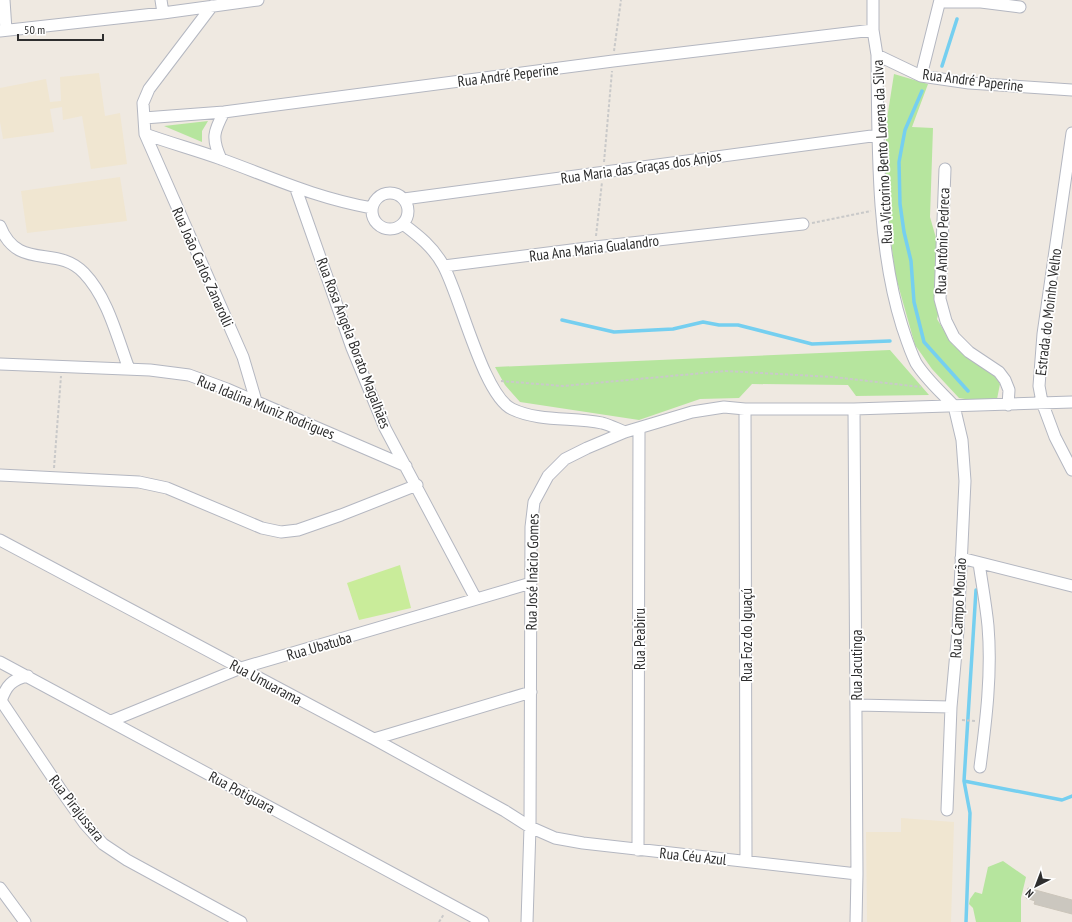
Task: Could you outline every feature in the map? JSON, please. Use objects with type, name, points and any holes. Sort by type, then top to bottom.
[{"type":"street","points":[[4,0],[3,30],[163,13],[258,0]]},
{"type":"street","points":[[161,0],[163,13]]},
{"type":"street","name":"Rua Victorino Bento Lorena da Silva","points":[[873,0],[873,30],[877,55],[882,209],[890,278],[896,307],[916,363],[954,406]]},
{"type":"street","points":[[921,76],[940,1],[981,1],[1020,7]]},
{"type":"street","points":[[212,6],[149,89],[143,104],[145,134],[220,159],[296,189],[343,203],[372,208]]},
{"type":"street","name":"Rua André Peperine","points":[[144,118],[224,112],[613,61],[873,30]]},
{"type":"street","name":"Rua André Paperine","points":[[877,55],[921,76],[969,83],[1072,90]]},
{"type":"street","points":[[220,159],[214,141],[215,130],[224,112]]},
{"type":"street","name":"Estrada do Moinho Velho","points":[[1072,133],[1071,149],[1043,334],[1039,386],[1042,402],[1055,437],[1072,470]]},
{"type":"street","name":"Rua João Carlos Zanarolli","points":[[145,134],[243,357],[256,401]]},
{"type":"street","name":"Rua Maria das Graças dos Anjos","points":[[404,199],[879,135]]},
{"type":"street","name":"Rua Antônio Pedreca","points":[[945,169],[940,299],[946,321],[954,337],[969,352],[999,372],[1005,380],[1009,390],[1008,405]]},
{"type":"street","name":"Rua Rosa Ângela Borato Magalhães","points":[[296,189],[352,348],[385,428],[417,485],[476,599]]},
{"type":"street","points":[[388,193],[394,193],[404,199],[408,209],[408,214],[403,224],[393,229],[382,227],[374,219],[372,208],[378,198],[388,193]]},
{"type":"street","points":[[403,224],[428,243],[444,266],[473,342],[499,397],[511,408],[537,415],[604,423],[625,432]]},
{"type":"street","name":"Rua Ana Maria Gualandro","points":[[444,266],[595,247],[803,224]]},
{"type":"street","points":[[0,226],[4,236],[12,247],[27,254],[64,260],[83,272],[98,293],[111,319],[129,369]]},
{"type":"street","name":"Rua Idalina Muniz Rodrigues","points":[[0,364],[150,370],[189,375],[256,401],[406,466]]},
{"type":"street","name":"Rua José Inácio Gomes","points":[[527,922],[530,827],[531,527],[534,502],[548,476],[566,459],[587,448],[625,432],[692,412],[724,407],[745,409],[854,409],[1072,402]]},
{"type":"street","name":"Rua Campo Mourão","points":[[947,810],[951,707],[958,630],[965,481],[962,440],[954,406]]},
{"type":"street","name":"Rua Foz do Iguaçú","points":[[745,409],[746,861]]},
{"type":"street","name":"Rua Jacutinga","points":[[854,409],[856,922]]},
{"type":"street","name":"Rua Peabiru","points":[[638,850],[639,429]]},
{"type":"street","points":[[0,475],[139,482],[167,488],[262,528],[281,532],[298,530],[417,485]]},
{"type":"street","name":"Rua Umuarama","points":[[0,540],[374,739],[530,827]]},
{"type":"street","points":[[961,558],[1072,586]]},
{"type":"street","points":[[978,562],[988,626],[989,647],[986,719],[980,768]]},
{"type":"street","name":"Rua Ubatuba","points":[[111,721],[241,668],[531,583]]},
{"type":"street","name":"Rua Potiguara","points":[[0,662],[483,922]]},
{"type":"street","name":"Rua Pirajussara","points":[[28,676],[13,680],[8,686],[1,700],[84,824],[103,844],[127,860],[241,922]]},
{"type":"street","points":[[374,739],[531,692]]},
{"type":"street","points":[[856,705],[951,707]]},
{"type":"street","name":"Rua Céu Azul","points":[[530,827],[555,838],[638,850],[857,874]]},
{"type":"street","points":[[0,888],[24,922]]},
{"type":"path","points":[[595,247],[613,61],[621,0]]},
{"type":"path","points":[[803,224],[882,209]]},
{"type":"path","points":[[54,478],[61,367]]},
{"type":"path","points":[[490,380],[563,386],[725,371],[833,377],[936,387]]},
{"type":"path","points":[[960,720],[974,721]]},
{"type":"shaded area","points":[[99,73],[105,116],[120,113],[127,164],[91,169],[82,116],[63,120],[62,107],[50,109],[54,132],[3,139],[0,122],[0,88],[46,79],[50,102],[61,101],[60,77]]},
{"type":"shaded area","points":[[120,177],[127,221],[27,233],[21,191]]},
{"type":"shaded area","points":[[901,818],[954,822],[951,922],[867,922],[866,832],[901,832]]},
{"type":"green space","points":[[894,74],[928,84],[912,127],[933,128],[930,217],[938,245],[939,311],[937,319],[953,345],[994,373],[1000,384],[997,399],[977,401],[959,398],[932,369],[915,345],[895,274],[886,199],[886,125]]},
{"type":"green space","points":[[208,121],[202,131],[202,142],[164,126]]},
{"type":"green space","points":[[890,350],[929,395],[856,396],[848,385],[752,384],[739,398],[700,399],[639,420],[520,402],[505,385],[495,367]]},
{"type":"green space","points":[[400,565],[411,608],[359,620],[347,583]]},
{"type":"green space","points":[[1003,861],[1026,877],[1021,898],[1021,922],[976,922],[973,908],[969,904],[970,899],[975,892],[982,894],[988,867]]},
{"type":"building","points":[[1028,888],[1072,900],[1072,914],[1034,904],[1035,901],[1026,898]]},
{"type":"waterway","points":[[942,66],[957,19]]},
{"type":"waterway","points":[[922,91],[905,130],[899,162],[900,204],[904,232],[911,261],[914,302],[924,342],[968,391]]},
{"type":"waterway","points":[[562,320],[614,332],[673,329],[703,322],[719,325],[738,325],[812,344],[890,341]]},
{"type":"waterway","points":[[966,922],[970,813],[964,781],[976,590]]},
{"type":"waterway","points":[[964,781],[1062,800],[1072,796]]}]
